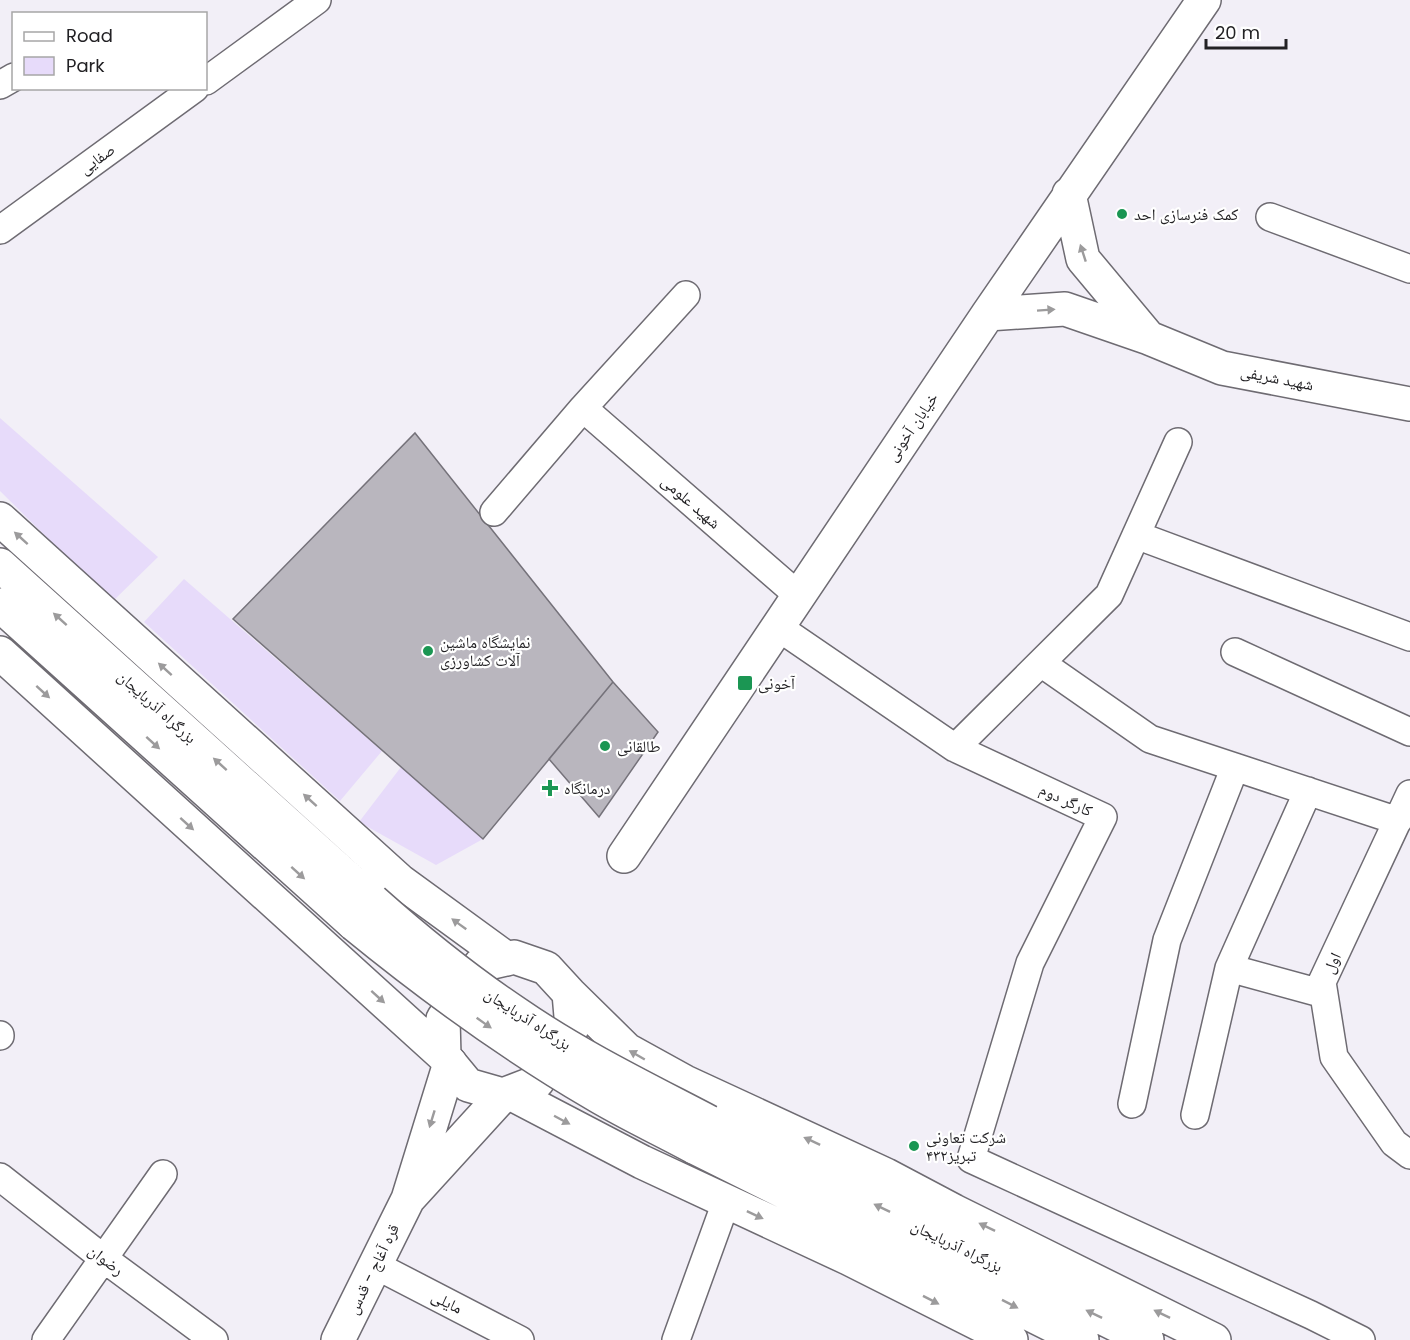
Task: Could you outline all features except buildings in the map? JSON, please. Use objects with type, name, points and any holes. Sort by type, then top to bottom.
[{"type":"main road","name":"خیابان آخونی","points":[[624,856],[987,314],[1204,0]]},
{"type":"main road","points":[[1070,194],[1083,259],[1149,338]]},
{"type":"main road","name":"شهید شریفی","points":[[987,314],[1065,309],[1149,338],[1222,368],[1410,404]]},
{"type":"main road","name":"بزرگراه آذربایجان","points":[[0,519],[400,881],[507,959]]},
{"type":"main road","name":"بزرگراه آذربایجان","points":[[0,565],[363,913]]},
{"type":"main road","name":"بزرگراه آذربایجان","points":[[0,606],[363,913],[433,954],[518,1015],[606,1069],[701,1135],[1082,1340]]},
{"type":"main road","points":[[0,653],[447,1059],[468,1085],[507,1094],[642,1162],[848,1258],[1011,1340]]},
{"type":"main road","points":[[333,957],[363,960],[391,942],[405,914],[400,881]]},
{"type":"main road","points":[[514,957],[546,968],[569,993],[572,1028],[537,1082],[507,1094],[408,1199],[447,1059],[443,1019],[480,965],[514,957]]},
{"type":"main road","name":"بزرگراه آذربایجان","points":[[569,993],[627,1050],[685,1082],[886,1175],[1214,1340]]},
{"type":"main road","points":[[642,1162],[627,1135],[633,1105],[655,1085],[685,1082]]},
{"type":"main road","name":"بزرگراه آذربایجان","points":[[701,1135],[1147,1340]]},
{"type":"main road","name":"قره آغاج - قدس","points":[[338,1340],[408,1199]]},
{"type":"street","points":[[207,80],[317,0]]},
{"type":"street","name":"صفایی","points":[[0,230],[192,90]]},
{"type":"street","points":[[1270,217],[1410,268]]},
{"type":"street","points":[[494,512],[583,408],[686,295]]},
{"type":"street","name":"شهید علومی","points":[[583,408],[799,596]]},
{"type":"street","points":[[955,747],[1109,595],[1178,442]]},
{"type":"street","points":[[1136,535],[1410,637]]},
{"type":"street","name":"کارگر دوم","points":[[778,627],[955,747],[1103,817],[1030,963],[971,1159],[1361,1340]]},
{"type":"street","points":[[1235,652],[1410,732]]},
{"type":"street","points":[[1041,663],[1150,739],[1398,821]]},
{"type":"street","points":[[1132,1104],[1167,940],[1235,767]]},
{"type":"street","points":[[1195,1115],[1229,968],[1308,791]]},
{"type":"street","name":"اول","points":[[1410,794],[1322,982],[1334,1057],[1394,1143],[1410,1155]]},
{"type":"street","points":[[1229,968],[1324,994]]},
{"type":"street","points":[[46,1340],[163,1174]]},
{"type":"street","name":"رضوان","points":[[0,1177],[103,1258],[214,1340]]},
{"type":"street","points":[[676,1340],[726,1202]]},
{"type":"street","name":"مایلی","points":[[375,1265],[520,1340]]},
{"type":"green space","points":[[0,418],[158,557],[112,602],[0,491]]},
{"type":"green space","points":[[184,579],[382,751],[340,801],[144,622]]},
{"type":"green space","points":[[401,767],[483,839],[436,865],[359,822]]},
{"type":"place","name":"کمک فنرسازی احد","points":[[1122,214]]},
{"type":"place","name":"نمایشگاه ماشین آلات کشاورزی","points":[[428,651]]},
{"type":"place","name":"آخونی","points":[[745,683]]},
{"type":"place","name":"طالقانی","points":[[605,746]]},
{"type":"place","name":"درمانگاه","points":[[550,788]]},
{"type":"place","name":"شرکت تعاونی ۴۳۲تبریز","points":[[914,1146]]}]
